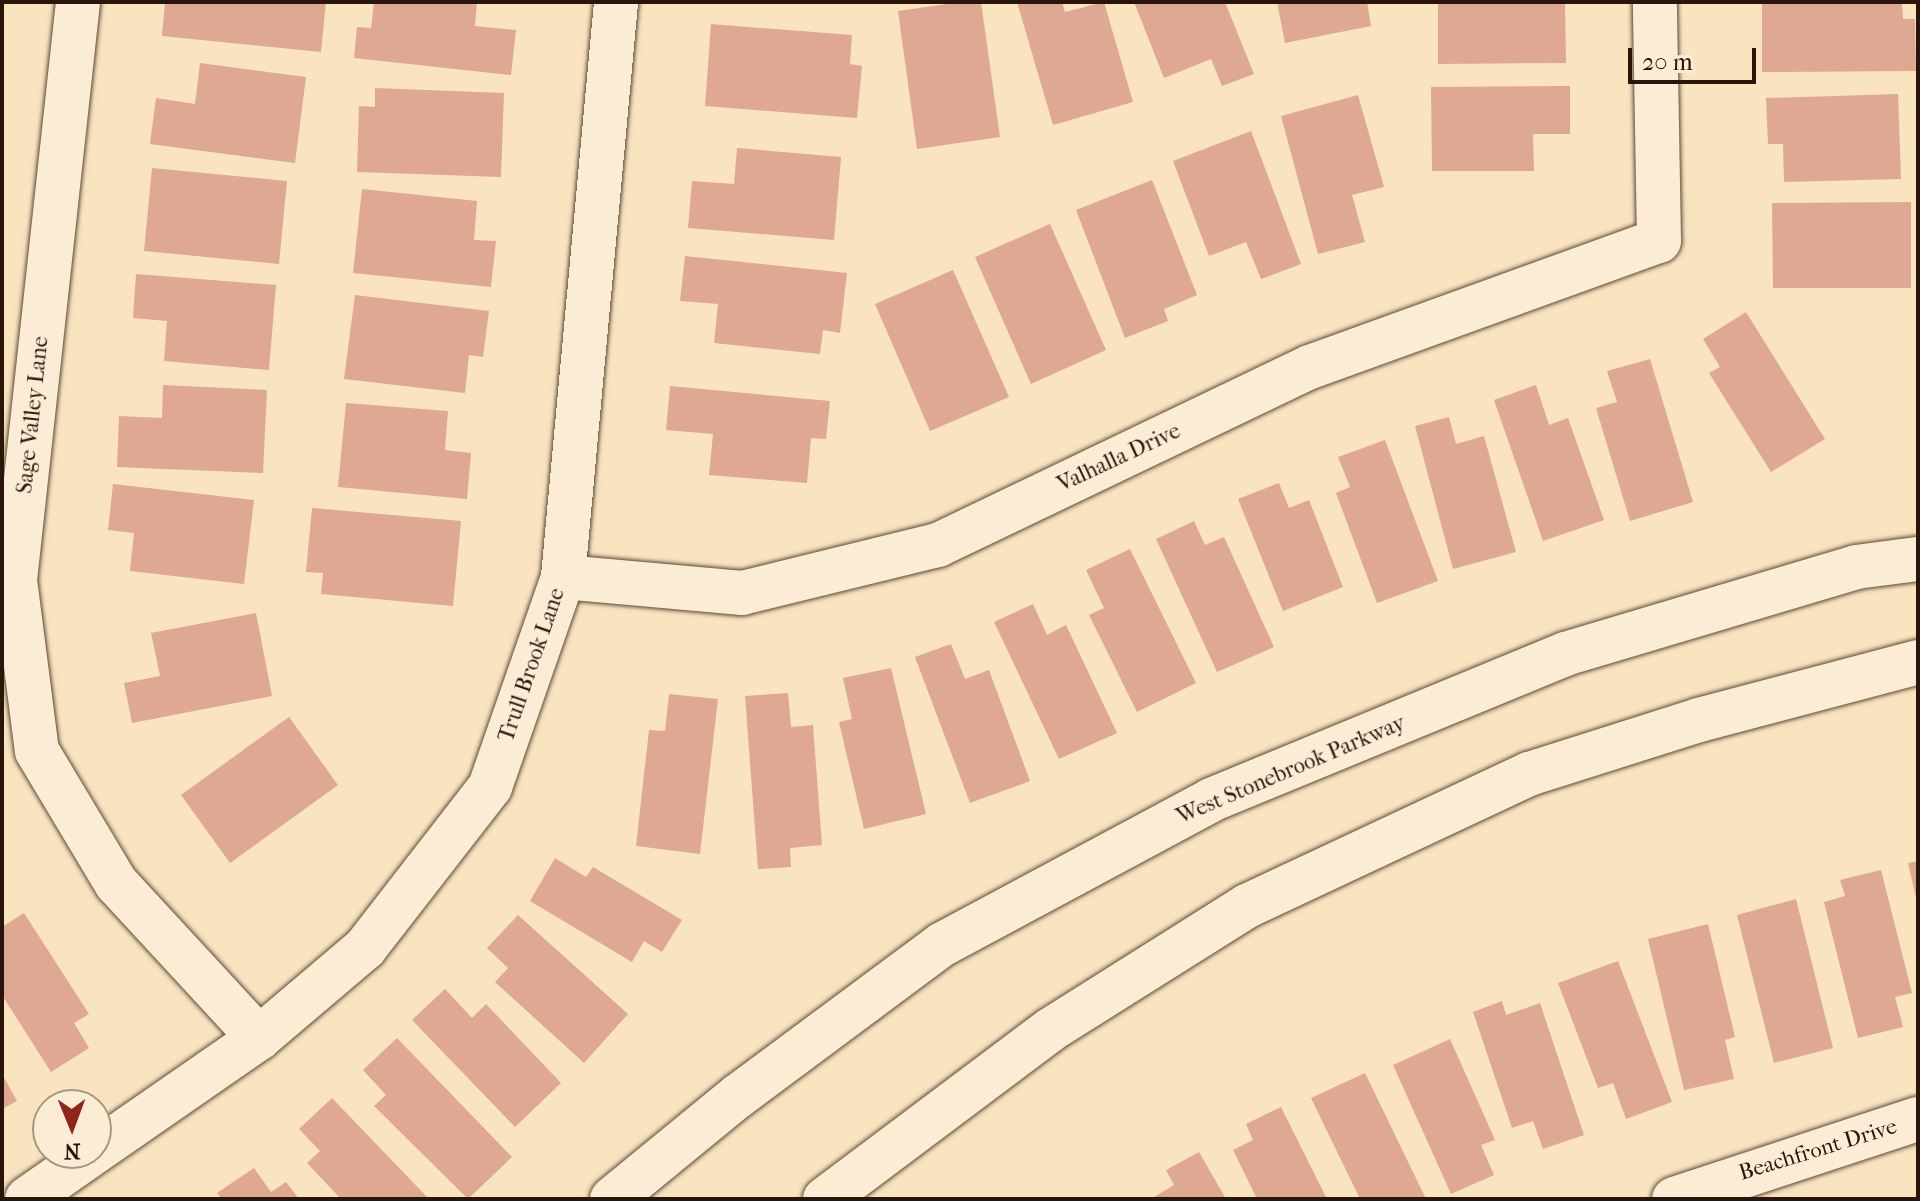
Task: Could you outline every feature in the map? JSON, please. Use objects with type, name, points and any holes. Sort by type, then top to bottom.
[{"type":"street","name":"Sage Valley Lane","points":[[78,2],[15,580],[37,751],[116,883],[259,1038]]},
{"type":"street","name":"Trull Brook Lane","points":[[112,1140],[259,1038],[365,948],[490,787],[563,577],[616,2]]},
{"type":"street","name":"Valhalla Drive","points":[[563,577],[742,593],[938,545],[1310,367],[1659,241],[1655,2]]},
{"type":"street","name":"West Stonebrook Parkway","points":[[612,1199],[738,1096],[943,944],[1211,800],[1565,654],[1856,567],[1918,559]]},
{"type":"street","points":[[825,1199],[1050,1030],[1247,906],[1529,774],[1699,720],[1918,662]]},
{"type":"street","name":"Beachfront Drive","points":[[1674,1199],[1918,1119]]},
{"type":"street","name":"Trull Brook Lane","points":[[27,1199],[70,1169]]},
{"type":"building","points":[[165,2],[326,2],[321,52],[162,36]]},
{"type":"building","points":[[374,2],[477,2],[475,26],[516,30],[511,75],[354,58],[357,27],[371,28]]},
{"type":"building","points":[[981,2],[1000,137],[917,149],[898,11]]},
{"type":"building","points":[[1017,2],[1062,2],[1065,12],[1104,2],[1133,102],[1053,125]]},
{"type":"building","points":[[1134,2],[1225,2],[1254,74],[1222,86],[1211,59],[1164,78]]},
{"type":"building","points":[[1277,2],[1367,2],[1371,26],[1285,43]]},
{"type":"building","points":[[1438,2],[1565,2],[1566,63],[1438,64]]},
{"type":"building","points":[[1762,2],[1902,2],[1903,19],[1915,19],[1916,71],[1762,72]]},
{"type":"building","points":[[711,24],[852,35],[850,64],[862,66],[857,118],[705,106]]},
{"type":"building","points":[[200,63],[306,77],[295,163],[150,144],[156,98],[195,104]]},
{"type":"building","points":[[1570,86],[1570,134],[1533,134],[1534,171],[1432,171],[1431,87]]},
{"type":"building","points":[[375,88],[504,93],[501,177],[357,172],[359,106],[375,107]]},
{"type":"building","points":[[1898,94],[1901,179],[1784,182],[1783,144],[1768,144],[1766,98]]},
{"type":"building","points":[[1358,95],[1384,187],[1352,195],[1365,242],[1318,254],[1281,116]]},
{"type":"building","points":[[1251,131],[1301,264],[1261,279],[1246,242],[1209,256],[1173,161]]},
{"type":"building","points":[[737,148],[841,157],[834,240],[688,228],[692,181],[734,184]]},
{"type":"building","points":[[152,168],[287,181],[279,264],[144,251]]},
{"type":"building","points":[[1152,180],[1197,295],[1164,309],[1168,321],[1125,338],[1076,210]]},
{"type":"building","points":[[362,189],[477,201],[474,240],[496,241],[491,287],[353,273]]},
{"type":"building","points":[[1911,202],[1911,288],[1773,288],[1772,203]]},
{"type":"building","points":[[1050,224],[1106,350],[1031,384],[975,257]]},
{"type":"building","points":[[685,256],[847,273],[840,333],[823,330],[820,354],[714,343],[718,304],[680,301]]},
{"type":"building","points":[[953,270],[1009,397],[930,431],[875,304]]},
{"type":"building","points":[[136,274],[276,285],[269,370],[164,361],[167,321],[133,318]]},
{"type":"building","points":[[355,295],[489,311],[483,357],[469,355],[465,393],[344,379]]},
{"type":"building","points":[[1746,312],[1825,439],[1771,472],[1709,373],[1720,367],[1703,339]]},
{"type":"building","points":[[1650,359],[1693,502],[1630,521],[1596,408],[1617,402],[1607,371]]},
{"type":"building","points":[[163,385],[267,390],[263,473],[117,467],[119,416],[162,418]]},
{"type":"building","points":[[1536,385],[1549,425],[1568,418],[1604,520],[1543,541],[1494,400]]},
{"type":"building","points":[[670,386],[830,401],[826,439],[811,438],[807,483],[709,475],[713,434],[666,430]]},
{"type":"building","points":[[346,403],[448,411],[445,450],[471,453],[467,499],[338,487]]},
{"type":"building","points":[[1449,417],[1456,444],[1484,436],[1516,552],[1453,569],[1415,426]]},
{"type":"building","points":[[1385,440],[1438,581],[1377,603],[1336,493],[1350,487],[1338,457]]},
{"type":"building","points":[[1279,483],[1289,508],[1309,500],[1343,587],[1283,611],[1238,499]]},
{"type":"building","points":[[113,484],[254,500],[244,584],[130,571],[134,533],[108,530]]},
{"type":"building","points":[[312,508],[461,521],[453,606],[321,594],[323,573],[306,572]]},
{"type":"building","points":[[1194,521],[1205,545],[1224,537],[1274,647],[1217,672],[1156,539]]},
{"type":"building","points":[[1130,549],[1196,683],[1137,712],[1089,615],[1104,608],[1086,570]]},
{"type":"building","points":[[1033,604],[1047,635],[1066,625],[1117,733],[1059,759],[994,622]]},
{"type":"building","points":[[256,613],[272,696],[132,723],[124,683],[160,676],[151,633]]},
{"type":"building","points":[[951,644],[965,679],[989,670],[1030,781],[970,803],[915,657]]},
{"type":"building","points":[[891,668],[926,814],[864,829],[839,722],[852,719],[843,678]]},
{"type":"building","points":[[788,693],[791,727],[813,725],[822,845],[790,848],[791,867],[758,869],[745,696]]},
{"type":"building","points":[[669,694],[718,699],[700,854],[636,846],[649,730],[665,731]]},
{"type":"building","points":[[289,717],[338,785],[230,863],[181,795]]},
{"type":"building","points":[[555,858],[586,877],[593,867],[682,920],[662,952],[644,941],[632,962],[530,901]]},
{"type":"building","points":[[1918,861],[1918,901],[1917,902],[1908,863]]},
{"type":"building","points":[[1881,870],[1912,993],[1895,997],[1903,1027],[1858,1038],[1824,902],[1845,896],[1840,880]]},
{"type":"building","points":[[1796,899],[1833,1048],[1774,1063],[1737,915]]},
{"type":"building","points":[[24,913],[89,1014],[74,1023],[89,1048],[51,1072],[2,995],[2,927]]},
{"type":"building","points":[[518,915],[628,1014],[584,1063],[495,982],[508,968],[487,948]]},
{"type":"building","points":[[1708,924],[1735,1037],[1725,1040],[1734,1079],[1684,1090],[1648,939]]},
{"type":"building","points":[[1618,961],[1672,1102],[1626,1119],[1613,1083],[1598,1088],[1558,983]]},
{"type":"building","points":[[445,989],[472,1018],[486,1004],[561,1083],[515,1127],[412,1020]]},
{"type":"building","points":[[1502,1001],[1506,1015],[1540,1003],[1584,1135],[1543,1149],[1533,1121],[1512,1128],[1473,1012]]},
{"type":"building","points":[[397,1038],[512,1157],[468,1199],[374,1106],[386,1095],[363,1070]]},
{"type":"building","points":[[1450,1039],[1495,1140],[1481,1145],[1494,1175],[1451,1194],[1393,1065]]},
{"type":"building","points":[[1365,1073],[1426,1199],[1360,1199],[1311,1098]]},
{"type":"building","points":[[2,1074],[17,1101],[2,1109]]},
{"type":"building","points":[[332,1098],[429,1199],[341,1199],[307,1163],[320,1151],[299,1129]]},
{"type":"building","points":[[1281,1107],[1327,1199],[1257,1199],[1233,1150],[1253,1140],[1246,1124]]},
{"type":"building","points":[[1199,1152],[1226,1199],[1151,1199],[1174,1185],[1166,1170]]},
{"type":"building","points":[[254,1168],[271,1192],[286,1182],[299,1199],[222,1199],[217,1193]]}]
